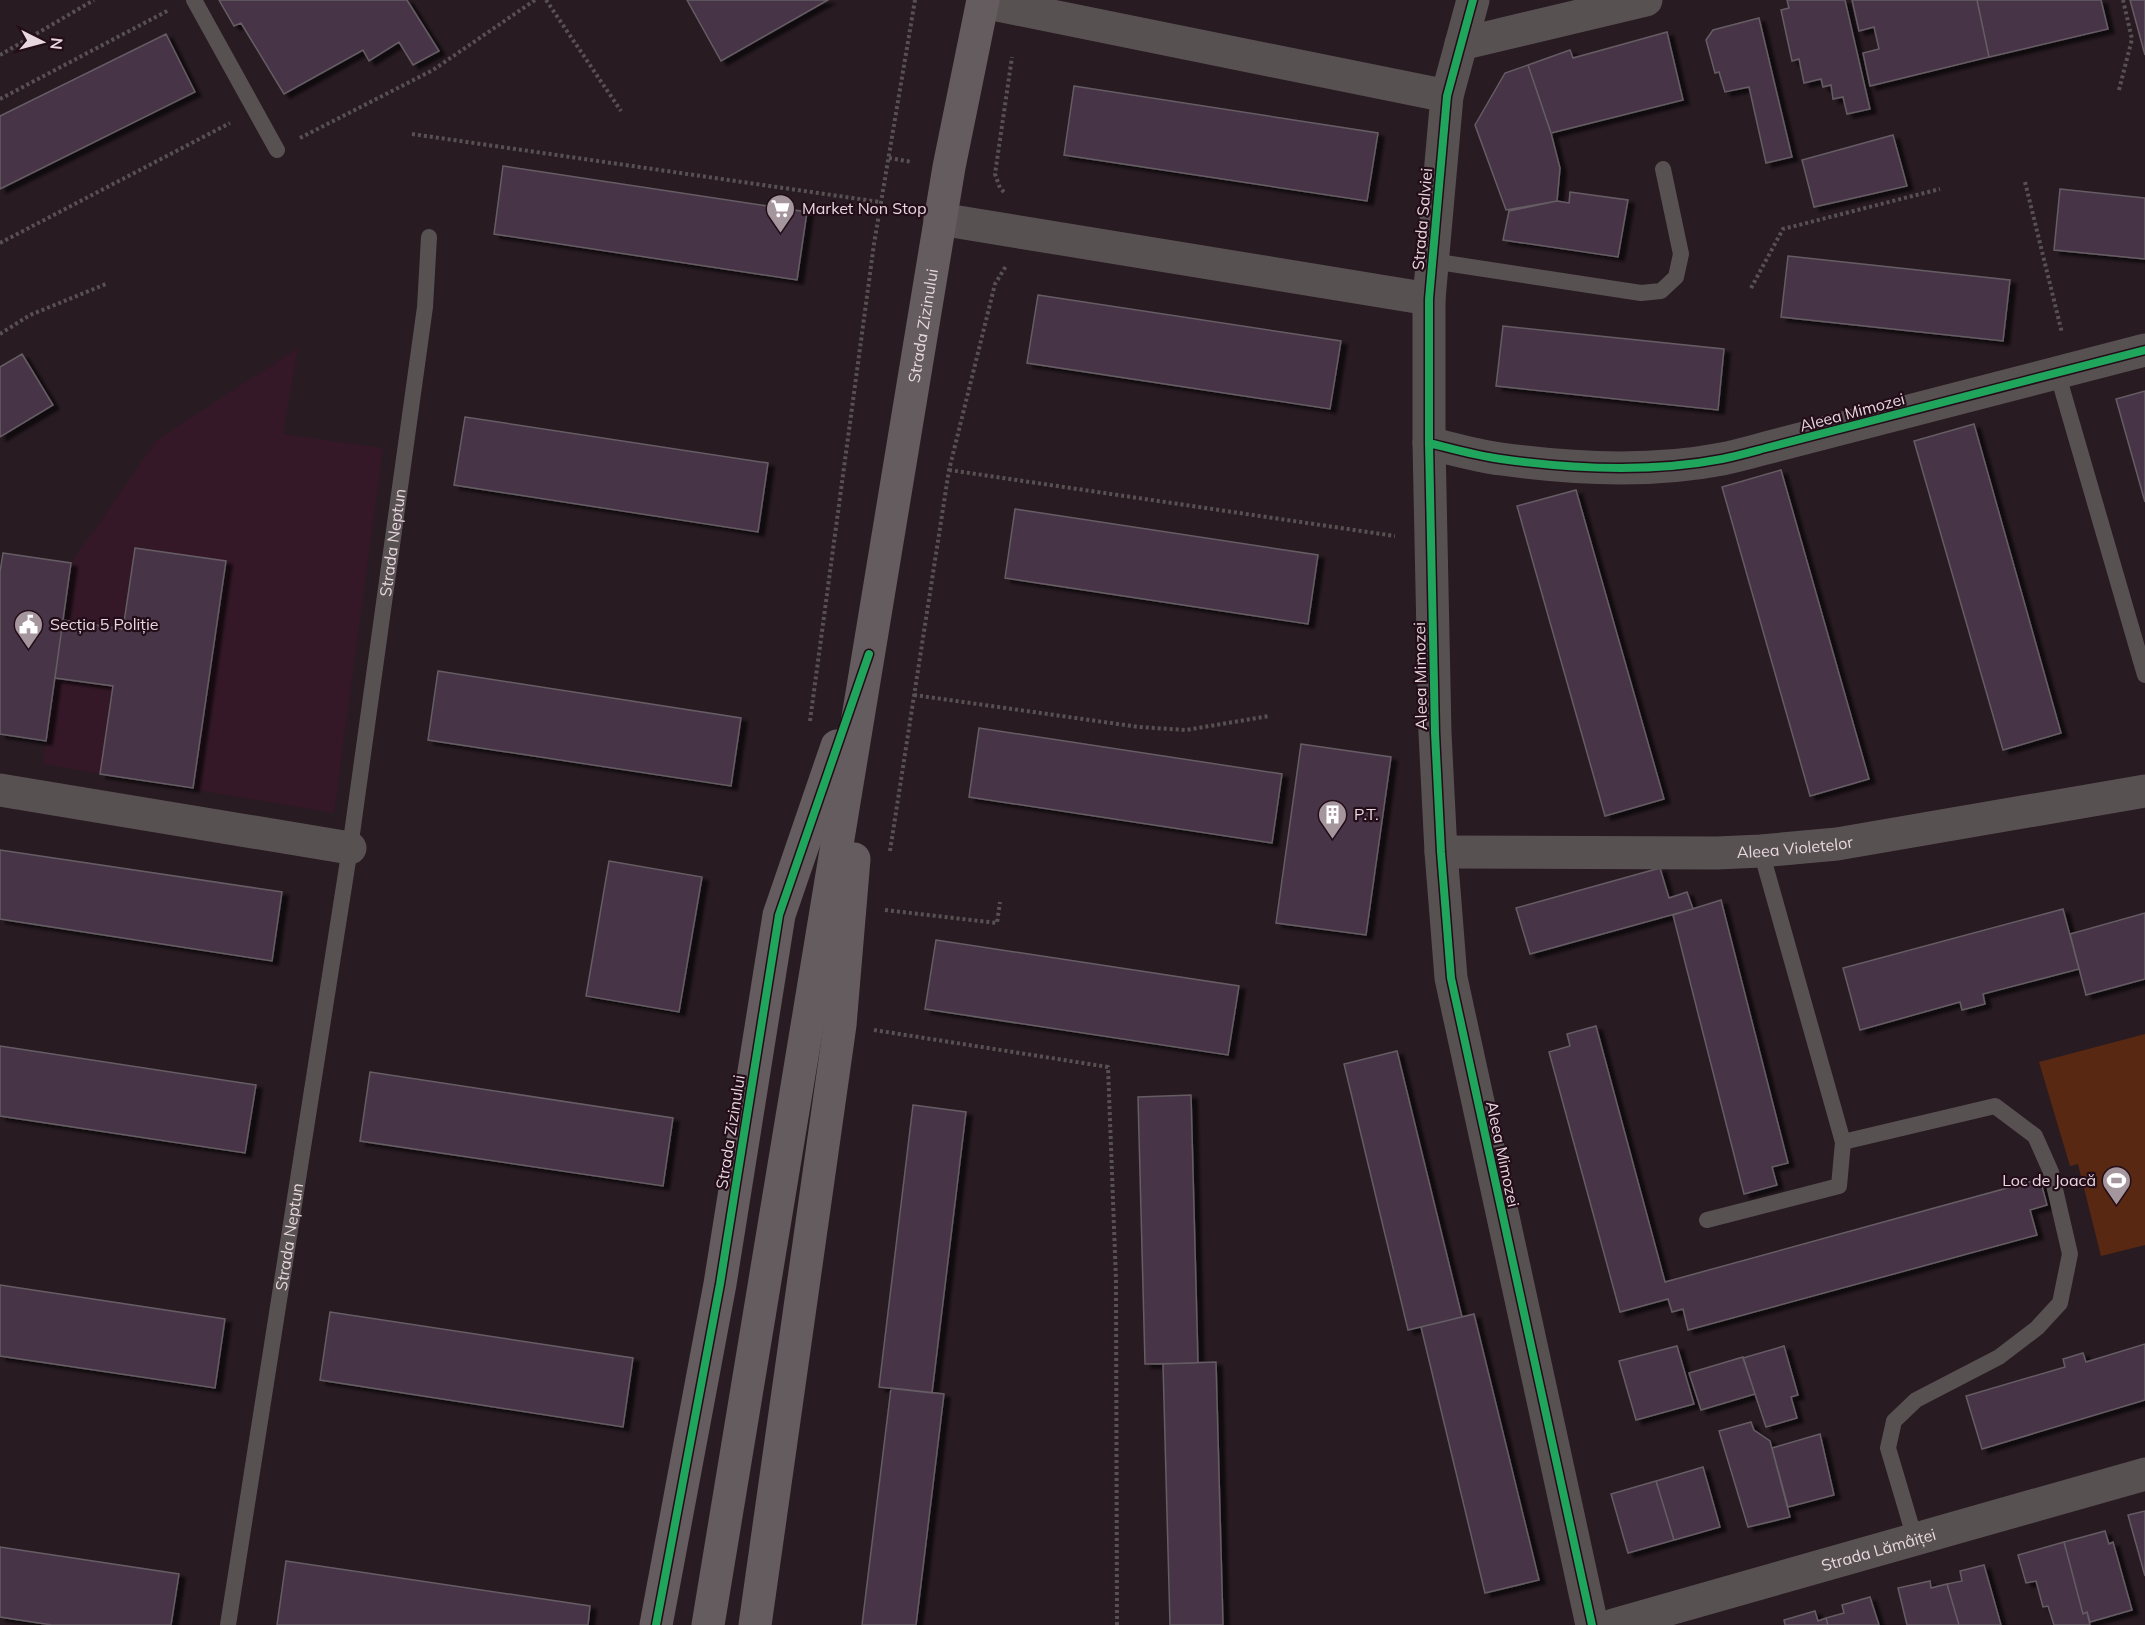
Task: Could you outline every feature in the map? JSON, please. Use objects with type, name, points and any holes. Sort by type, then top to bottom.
[{"type":"street","name":"Strada Salviei","points":[[1429,443],[1429,299],[1447,96],[1473,0]]},
{"type":"street","points":[[1461,44],[1646,0]]},
{"type":"street","points":[[983,1],[1447,96]]},
{"type":"street","name":"Strada Zizinului","points":[[708,1625],[940,219],[960,107],[983,1]]},
{"type":"street","points":[[940,219],[1429,299]]},
{"type":"street","name":"Aleea Mimozei","points":[[1592,1625],[1451,978],[1435,733],[1429,443],[1499,459],[1573,466],[1637,468],[1694,463],[1755,451],[2145,350]]},
{"type":"street","name":"Strada Zizinului","points":[[755,1625],[840,1025],[869,654]]},
{"type":"street","name":"Strada Zizinului","points":[[656,1625],[720,1284],[779,915],[869,654]]},
{"type":"street","points":[[0,789],[350,848]]},
{"type":"street","name":"Aleea Violetelor","points":[[1441,852],[1761,852],[1837,844],[2145,791]]},
{"type":"street","name":"Strada Lămâiței","points":[[1613,1625],[2145,1474]]},
{"type":"lane","points":[[194,0],[277,150]]},
{"type":"lane","points":[[1432,261],[1641,293],[1661,291],[1677,277],[1681,254],[1663,169]]},
{"type":"lane","name":"Strada Neptun","points":[[228,1625],[350,848],[425,307],[429,237]]},
{"type":"lane","points":[[2064,371],[2145,675]]},
{"type":"lane","points":[[1707,1220],[1839,1186],[1843,1142],[1761,852]]},
{"type":"lane","points":[[1843,1142],[1995,1106],[2035,1136],[2051,1172],[2070,1254],[2060,1303],[2037,1328],[1999,1357],[1916,1400],[1894,1421],[1888,1448],[1915,1539]]},
{"type":"path","points":[[0,55],[94,0]]},
{"type":"path","points":[[277,150],[425,74],[535,0]]},
{"type":"path","points":[[546,0],[621,111]]},
{"type":"path","points":[[2119,90],[2132,39],[2122,0]]},
{"type":"path","points":[[0,99],[171,10]]},
{"type":"path","points":[[890,853],[949,470],[996,284],[1006,267],[1015,202],[1000,188],[995,174],[1012,53]]},
{"type":"path","points":[[0,243],[255,110]]},
{"type":"path","points":[[412,134],[880,202]]},
{"type":"path","points":[[2025,182],[2064,371]]},
{"type":"path","points":[[1752,288],[1783,229],[1940,189]]},
{"type":"path","points":[[0,334],[30,315],[106,284]]},
{"type":"path","points":[[949,470],[1431,541]]},
{"type":"path","points":[[914,695],[1139,727],[1186,730],[1269,716]]},
{"type":"path","points":[[881,909],[997,923],[1000,902]]},
{"type":"path","points":[[840,1025],[1108,1067],[1116,1280],[1117,1625]]},
{"type":"shaded area","points":[[298,348],[283,434],[383,448],[334,813],[43,764],[71,563],[157,440]]},
{"type":"shaded area","points":[[2145,1034],[2145,1245],[2101,1256],[2078,1164],[2070,1166],[2039,1062]]},
{"type":"building","points":[[219,0],[407,0],[439,51],[413,65],[399,42],[369,61],[363,50],[284,94],[241,23],[234,26]]},
{"type":"building","points":[[687,0],[828,0],[721,61]]},
{"type":"building","points":[[1787,0],[1845,0],[1870,109],[1847,114],[1843,97],[1833,99],[1831,85],[1823,87],[1821,79],[1804,83],[1799,59],[1792,61],[1781,10],[1789,8]]},
{"type":"building","points":[[1852,0],[1977,0],[1989,57],[1870,86],[1863,53],[1879,49],[1874,27],[1859,31]]},
{"type":"building","points":[[1977,0],[2101,0],[2108,29],[1989,57]]},
{"type":"building","points":[[2130,0],[2145,0],[2145,55]]},
{"type":"building","points":[[1759,18],[1792,157],[1766,163],[1749,87],[1725,92],[1719,72],[1715,73],[1706,40],[1713,30]]},
{"type":"building","points":[[1667,32],[1683,100],[1551,133],[1528,65],[1570,50],[1573,58]]},
{"type":"building","points":[[166,34],[195,92],[0,189],[0,116]]},
{"type":"building","points":[[1528,65],[1560,168],[1557,201],[1506,210],[1475,125],[1505,73]]},
{"type":"building","points":[[1074,86],[1378,133],[1367,201],[1064,155]]},
{"type":"building","points":[[1893,135],[1907,186],[1814,207],[1802,160]]},
{"type":"building","points":[[503,166],[807,212],[797,280],[494,234]]},
{"type":"building","points":[[2060,189],[2145,198],[2145,259],[2054,250]]},
{"type":"building","points":[[1570,192],[1628,200],[1618,257],[1503,240],[1509,211],[1557,201],[1569,203]]},
{"type":"building","points":[[1788,256],[2010,280],[2003,341],[1781,317]]},
{"type":"building","points":[[1038,295],[1341,341],[1330,409],[1027,363]]},
{"type":"building","points":[[1503,326],[1724,349],[1718,410],[1496,386]]},
{"type":"building","points":[[22,354],[53,405],[0,437],[0,367]]},
{"type":"building","points":[[2145,391],[2145,502],[2116,399]]},
{"type":"building","points":[[465,417],[768,463],[758,532],[454,485]]},
{"type":"building","points":[[1974,424],[2061,733],[2003,750],[1914,441]]},
{"type":"building","points":[[1781,470],[1869,779],[1810,796],[1722,487]]},
{"type":"building","points":[[1576,490],[1664,799],[1605,816],[1517,506]]},
{"type":"building","points":[[1015,509],[1318,555],[1308,624],[1005,578]]},
{"type":"building","points":[[135,548],[226,561],[193,788],[100,774],[113,686],[55,678],[63,620],[123,629]]},
{"type":"building","name":"Secția 5 Poliție","points":[[3,553],[71,563],[46,741],[0,734],[0,572]]},
{"type":"building","points":[[438,671],[741,718],[731,786],[428,740]]},
{"type":"building","points":[[979,728],[1282,774],[1272,843],[969,797]]},
{"type":"building","name":"P.T.","points":[[1301,744],[1391,757],[1366,935],[1276,923]]},
{"type":"building","points":[[0,850],[282,892],[272,961],[0,919]]},
{"type":"building","points":[[609,861],[702,877],[679,1012],[586,996]]},
{"type":"building","points":[[1660,868],[1669,898],[1687,892],[1693,909],[1530,954],[1516,908]]},
{"type":"building","points":[[1721,900],[1788,1163],[1772,1167],[1777,1185],[1744,1194],[1673,915]]},
{"type":"building","points":[[2063,909],[2079,969],[1983,994],[1985,1004],[1962,1010],[1960,1002],[1860,1030],[1843,968]]},
{"type":"building","points":[[2145,913],[2145,979],[2086,995],[2070,934]]},
{"type":"building","points":[[936,940],[1239,986],[1228,1055],[925,1009]]},
{"type":"building","points":[[1596,1026],[1665,1282],[2040,1179],[2047,1205],[2030,1210],[2037,1235],[1688,1330],[1683,1309],[1672,1312],[1668,1299],[1620,1312],[1549,1052],[1570,1046],[1567,1034]]},
{"type":"building","points":[[0,1046],[256,1085],[245,1153],[0,1116]]},
{"type":"building","points":[[1397,1051],[1462,1317],[1408,1330],[1344,1064]]},
{"type":"building","points":[[370,1072],[673,1118],[663,1186],[360,1141]]},
{"type":"building","points":[[1191,1095],[1198,1363],[1145,1364],[1138,1097]]},
{"type":"building","points":[[913,1105],[966,1112],[932,1393],[879,1387]]},
{"type":"building","points":[[0,1285],[225,1319],[215,1388],[0,1356]]},
{"type":"building","points":[[330,1312],[633,1358],[623,1427],[320,1380]]},
{"type":"building","points":[[1474,1314],[1539,1580],[1485,1593],[1421,1327]]},
{"type":"building","points":[[2145,1344],[2145,1400],[1982,1449],[1966,1396],[2065,1367],[2063,1359],[2083,1353],[2086,1362]]},
{"type":"building","points":[[1677,1346],[1694,1404],[1636,1420],[1619,1361]]},
{"type":"building","points":[[1784,1346],[1798,1395],[1791,1397],[1797,1418],[1766,1427],[1743,1358]]},
{"type":"building","points":[[1743,1357],[1755,1394],[1701,1410],[1689,1373]]},
{"type":"building","points":[[1216,1362],[1223,1625],[1170,1625],[1163,1364]]},
{"type":"building","points":[[891,1388],[944,1394],[916,1625],[862,1625]]},
{"type":"building","points":[[1751,1422],[1754,1430],[1770,1441],[1790,1517],[1748,1527],[1719,1431]]},
{"type":"building","points":[[1820,1434],[1834,1495],[1788,1507],[1772,1448]]},
{"type":"building","points":[[1703,1467],[1720,1527],[1674,1540],[1656,1481]]},
{"type":"building","points":[[1656,1481],[1674,1540],[1628,1553],[1611,1494]]},
{"type":"building","points":[[2145,1511],[2145,1576],[2128,1515]]},
{"type":"building","points":[[2105,1531],[2109,1544],[2113,1542],[2132,1610],[2090,1622],[2087,1612],[2083,1614],[2064,1542]]},
{"type":"building","points":[[2064,1542],[2083,1614],[2087,1612],[2090,1625],[2054,1625],[2048,1606],[2043,1607],[2036,1581],[2026,1583],[2018,1555]]},
{"type":"building","points":[[0,1547],[179,1574],[171,1625],[52,1625],[0,1617]]},
{"type":"building","points":[[286,1561],[590,1606],[588,1625],[277,1625]]},
{"type":"building","points":[[1984,1565],[2001,1625],[1959,1625],[1947,1584],[1962,1581],[1960,1571]]},
{"type":"building","points":[[1930,1581],[1931,1588],[1947,1584],[1959,1625],[1907,1625],[1898,1588]]},
{"type":"building","points":[[1870,1597],[1879,1625],[1828,1625],[1826,1618],[1844,1613],[1842,1605]]},
{"type":"building","points":[[1815,1611],[1818,1621],[1826,1618],[1828,1625],[1785,1625],[1784,1620]]},
{"type":"cycle path","points":[[1473,0],[1447,96],[1429,299],[1429,443],[1435,733],[1441,852],[1451,978],[1592,1625]]},
{"type":"cycle path","points":[[1429,443],[1492,458],[1556,465],[1639,468],[1695,463],[1739,455],[2145,350]]},
{"type":"cycle path","points":[[656,1625],[720,1284],[779,915],[869,654]]},
{"type":"place","name":"Market Non Stop","points":[[781,234]]},
{"type":"place","name":"Secția 5 Poliție","points":[[29,650]]},
{"type":"place","name":"P.T.","points":[[1333,840]]},
{"type":"place","name":"Loc de Joacă","points":[[2117,1206]]}]
